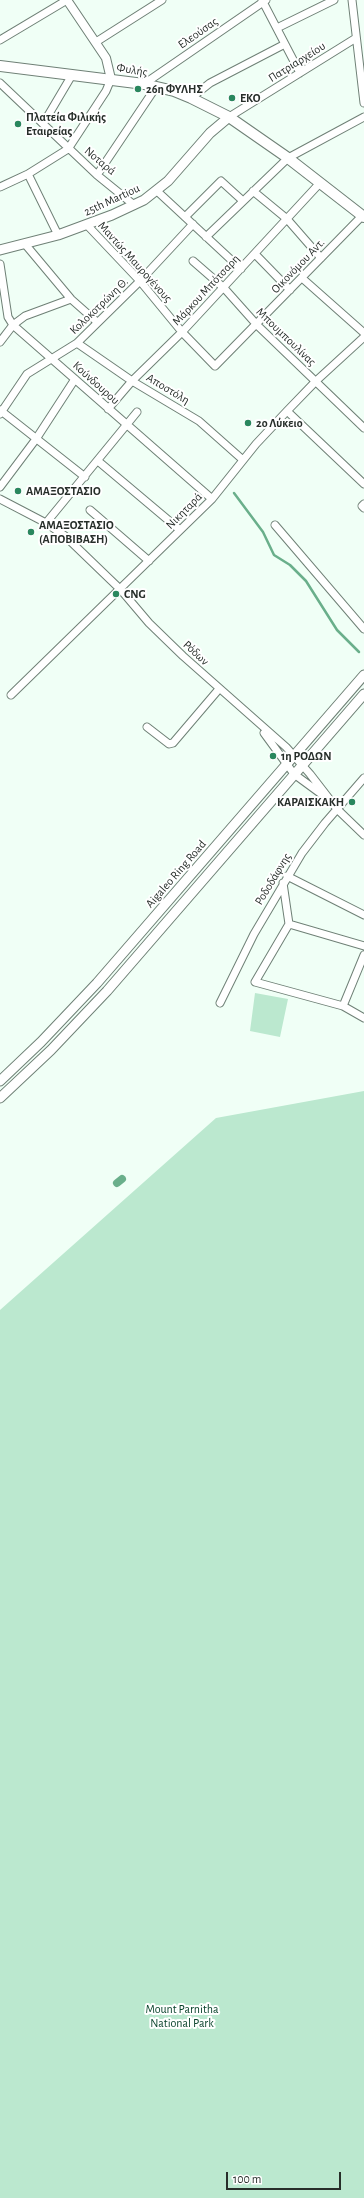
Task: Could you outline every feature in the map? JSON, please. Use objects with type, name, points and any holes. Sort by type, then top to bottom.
[{"type":"main road","name":"Φυλής","points":[[0,66],[144,84],[191,98],[229,117],[288,158],[319,184],[363,217]]},
{"type":"main road","name":"25th Martiou","points":[[0,250],[58,235],[87,225],[134,205],[157,191],[168,181],[210,133],[229,117]]},
{"type":"main road","name":"Aigaleo Ring Road","points":[[0,1081],[41,1042],[97,983],[364,675]]},
{"type":"main road","name":"Aigaleo Ring Road","points":[[0,1098],[51,1050],[106,992],[364,694]]},
{"type":"street","points":[[0,40],[67,0],[106,58],[110,79],[106,91],[68,149],[28,174],[0,187]]},
{"type":"street","points":[[96,42],[162,0]]},
{"type":"street","points":[[277,28],[334,0]]},
{"type":"street","points":[[263,1],[300,73]]},
{"type":"street","name":"Ελεούσας","points":[[144,84],[263,1]]},
{"type":"street","points":[[350,2],[364,103]]},
{"type":"street","name":"Πατριαρχείου","points":[[229,117],[356,38]]},
{"type":"street","points":[[191,98],[210,83],[285,44]]},
{"type":"street","points":[[43,124],[72,76]]},
{"type":"street","points":[[97,175],[156,87]]},
{"type":"street","name":"Νοταρά","points":[[1,88],[43,124],[97,175],[134,205]]},
{"type":"street","points":[[206,237],[288,158],[364,118]]},
{"type":"street","points":[[28,174],[58,235]]},
{"type":"street","points":[[185,217],[222,181],[243,201]]},
{"type":"street","name":"Μάρκου Μπότσαρη","points":[[108,409],[132,381],[224,288],[319,184]]},
{"type":"street","points":[[157,191],[241,269]]},
{"type":"street","points":[[253,191],[287,219],[321,258]]},
{"type":"street","name":"Οικονόμου Αντ.","points":[[215,366],[363,217]]},
{"type":"street","name":"Κολοκοτρώνη Θ.","points":[[1,412],[27,374],[51,357],[77,343],[140,281],[193,224]]},
{"type":"street","name":"Μαντώς Μαυρογένους","points":[[87,225],[140,281],[182,332],[215,366]]},
{"type":"street","points":[[25,244],[71,299],[97,322]]},
{"type":"street","points":[[255,254],[290,290]]},
{"type":"street","name":"Μπουμπουλίνας","points":[[193,261],[224,288],[257,325],[364,428]]},
{"type":"street","points":[[0,264],[8,317],[13,325]]},
{"type":"street","points":[[302,278],[364,333]]},
{"type":"street","points":[[0,342],[13,325],[25,316],[71,299]]},
{"type":"street","name":"Κούνδουρου","points":[[13,325],[212,499]]},
{"type":"street","name":"Νικηταρά","points":[[12,695],[121,590],[212,499],[243,460],[287,411],[316,381],[364,337]]},
{"type":"street","name":"Αποστόλη","points":[[77,343],[132,381],[199,421],[243,460]]},
{"type":"street","points":[[0,487],[36,439],[75,379]]},
{"type":"street","points":[[287,411],[364,484]]},
{"type":"street","points":[[1,412],[85,478]]},
{"type":"street","points":[[46,523],[85,478],[137,412]]},
{"type":"street","points":[[98,461],[180,530]]},
{"type":"street","name":"Ρόδων","points":[[0,499],[46,523],[65,536],[121,590],[159,633],[260,727],[294,756],[327,798],[364,835]]},
{"type":"street","points":[[90,510],[149,561]]},
{"type":"street","points":[[276,525],[364,629]]},
{"type":"street","points":[[147,727],[169,744],[173,743],[220,690]]},
{"type":"street","name":"Ρόδων","points":[[260,727],[286,765],[294,774],[327,798]]},
{"type":"street","name":"Ροδοδάφνης","points":[[220,1003],[254,934],[287,876],[309,842],[364,778]]},
{"type":"street","points":[[287,876],[364,915]]},
{"type":"street","points":[[283,883],[289,924],[255,982],[343,1006],[364,1018]]},
{"type":"street","points":[[289,924],[364,946]]},
{"type":"street","points":[[343,1006],[364,955]]},
{"type":"green space","points":[[255,993],[288,999],[280,1037],[250,1031]]},
{"type":"green space","name":"Mount Parnitha National Park","points":[[364,1091],[364,2198],[0,2198],[0,1310],[216,1118]]},
{"type":"waterway","points":[[234,493],[263,532],[274,555],[290,565],[306,581],[337,630],[359,652]]},
{"type":"waterway","points":[[117,1183],[122,1179]]},
{"type":"place","name":"26η ΦΥΛΗΣ","points":[[138,89]]},
{"type":"place","name":"EKO","points":[[232,98]]},
{"type":"place","name":"Πλατεία Φιλικής Εταιρείας","points":[[18,124]]},
{"type":"place","name":"2ο Λύκειο","points":[[248,423]]},
{"type":"place","name":"ΑΜΑΞΟΣΤΑΣΙΟ","points":[[18,491]]},
{"type":"place","name":"ΑΜΑΞΟΣΤΑΣΙΟ (ΑΠΟΒΙΒΑΣΗ)","points":[[31,532]]},
{"type":"place","name":"CNG","points":[[116,594]]},
{"type":"place","name":"1η ΡΟΔΩΝ","points":[[273,756]]},
{"type":"place","name":"ΚΑΡΑΙΣΚΑΚΗ","points":[[352,802]]}]
